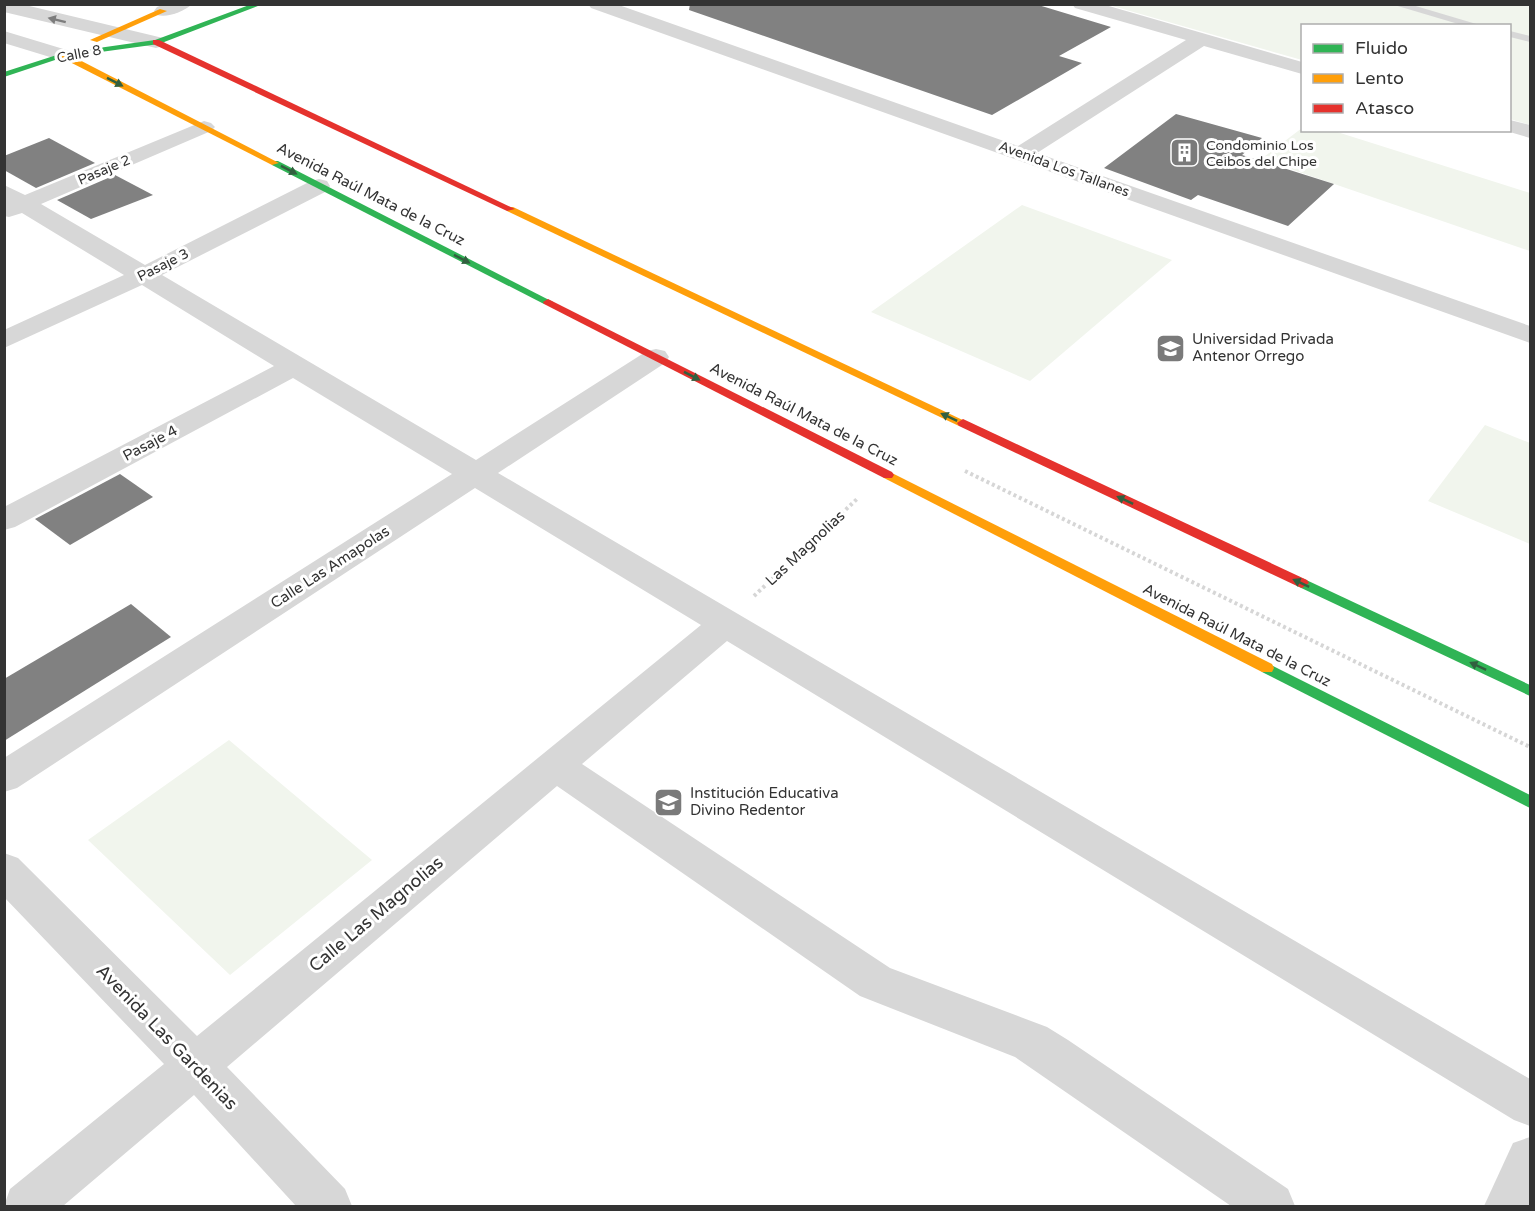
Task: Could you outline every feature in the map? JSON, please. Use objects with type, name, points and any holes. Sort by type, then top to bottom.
[{"type":"main road","name":"Calle 8","points":[[4,75],[63,56],[156,42],[260,4]]},
{"type":"main road","points":[[63,56],[110,32],[163,11]]},
{"type":"main road","points":[[156,42],[1530,692]]},
{"type":"main road","name":"Avenida Raúl Mata de la Cruz","points":[[63,56],[1530,802]]},
{"type":"street","points":[[163,11],[183,4]]},
{"type":"street","name":"Avenida Los Tallanes","points":[[597,4],[1530,335]]},
{"type":"street","points":[[1082,4],[1301,68]]},
{"type":"street","points":[[4,6],[156,42]]},
{"type":"street","points":[[4,37],[63,56]]},
{"type":"street","points":[[1020,154],[1201,39]]},
{"type":"street","name":"Pasaje 2","points":[[11,202],[204,127]]},
{"type":"street","points":[[1511,127],[1530,132]]},
{"type":"street","name":"Pasaje 3","points":[[4,340],[144,275],[320,186]]},
{"type":"street","points":[[11,202],[144,275],[1530,1104]]},
{"type":"street","name":"Calle Las Amapolas","points":[[4,777],[656,357]]},
{"type":"street","name":"Pasaje 4","points":[[4,520],[295,366]]},
{"type":"street","name":"Calle Las Magnolias","points":[[27,1206],[726,623]]},
{"type":"street","points":[[555,765],[875,982],[1031,1042],[1271,1206]]},
{"type":"street","name":"Avenida Las Gardenias","points":[[4,870],[195,1065],[328,1206]]},
{"type":"street","points":[[1508,1206],[1530,1160]]},
{"type":"lane","points":[[1396,4],[1471,24]]},
{"type":"lane","points":[[1511,34],[1530,39]]},
{"type":"path","name":"Las Magnolias","points":[[726,623],[884,473]]},
{"type":"shaded area","points":[[1109,5],[1530,5],[1530,125],[1511,119],[1511,24],[1301,24],[1301,60]]},
{"type":"shaded area","points":[[1301,129],[1301,132],[1337,132],[1530,193],[1530,251],[1261,159]]},
{"type":"shaded area","points":[[1022,205],[1172,260],[1030,381],[871,312]]},
{"type":"shaded area","points":[[1485,425],[1530,443],[1530,544],[1428,501]]},
{"type":"shaded area","points":[[229,740],[372,860],[230,975],[88,840]]},
{"type":"building","points":[[690,4],[1035,4],[1111,27],[1059,56],[1082,63],[992,115],[689,10]]},
{"type":"building","points":[[1176,114],[1262,138],[1242,155],[1334,184],[1288,226],[1198,195],[1191,200],[1104,168]]},
{"type":"building","points":[[49,138],[95,163],[36,188],[4,170],[4,156]]},
{"type":"building","points":[[115,175],[153,195],[91,219],[57,200]]},
{"type":"building","points":[[120,474],[153,497],[70,545],[35,519]]},
{"type":"building","points":[[131,604],[171,637],[4,741],[4,679]]},
{"type":"traffic: fast","points":[[4,75],[63,55],[156,42],[260,4]]},
{"type":"traffic: fast","points":[[275,163],[548,302]]},
{"type":"traffic: fast","points":[[1302,583],[1530,691]]},
{"type":"traffic: fast","points":[[1267,668],[1530,802]]},
{"type":"traffic: slow","points":[[94,40],[163,11]]},
{"type":"traffic: slow","points":[[63,55],[275,163]]},
{"type":"traffic: slow","points":[[510,209],[963,423]]},
{"type":"traffic: slow","points":[[888,475],[1267,668]]},
{"type":"traffic: jam","points":[[156,42],[510,209]]},
{"type":"traffic: jam","points":[[548,302],[888,475]]},
{"type":"traffic: jam","points":[[963,423],[1302,583]]},
{"type":"place","name":"Condominio Los Ceibos del Chipe","points":[[1185,153]]},
{"type":"place","name":"Universidad Privada Antenor Orrego","points":[[1171,348]]},
{"type":"place","name":"Institución Educativa Divino Redentor","points":[[669,802]]}]
